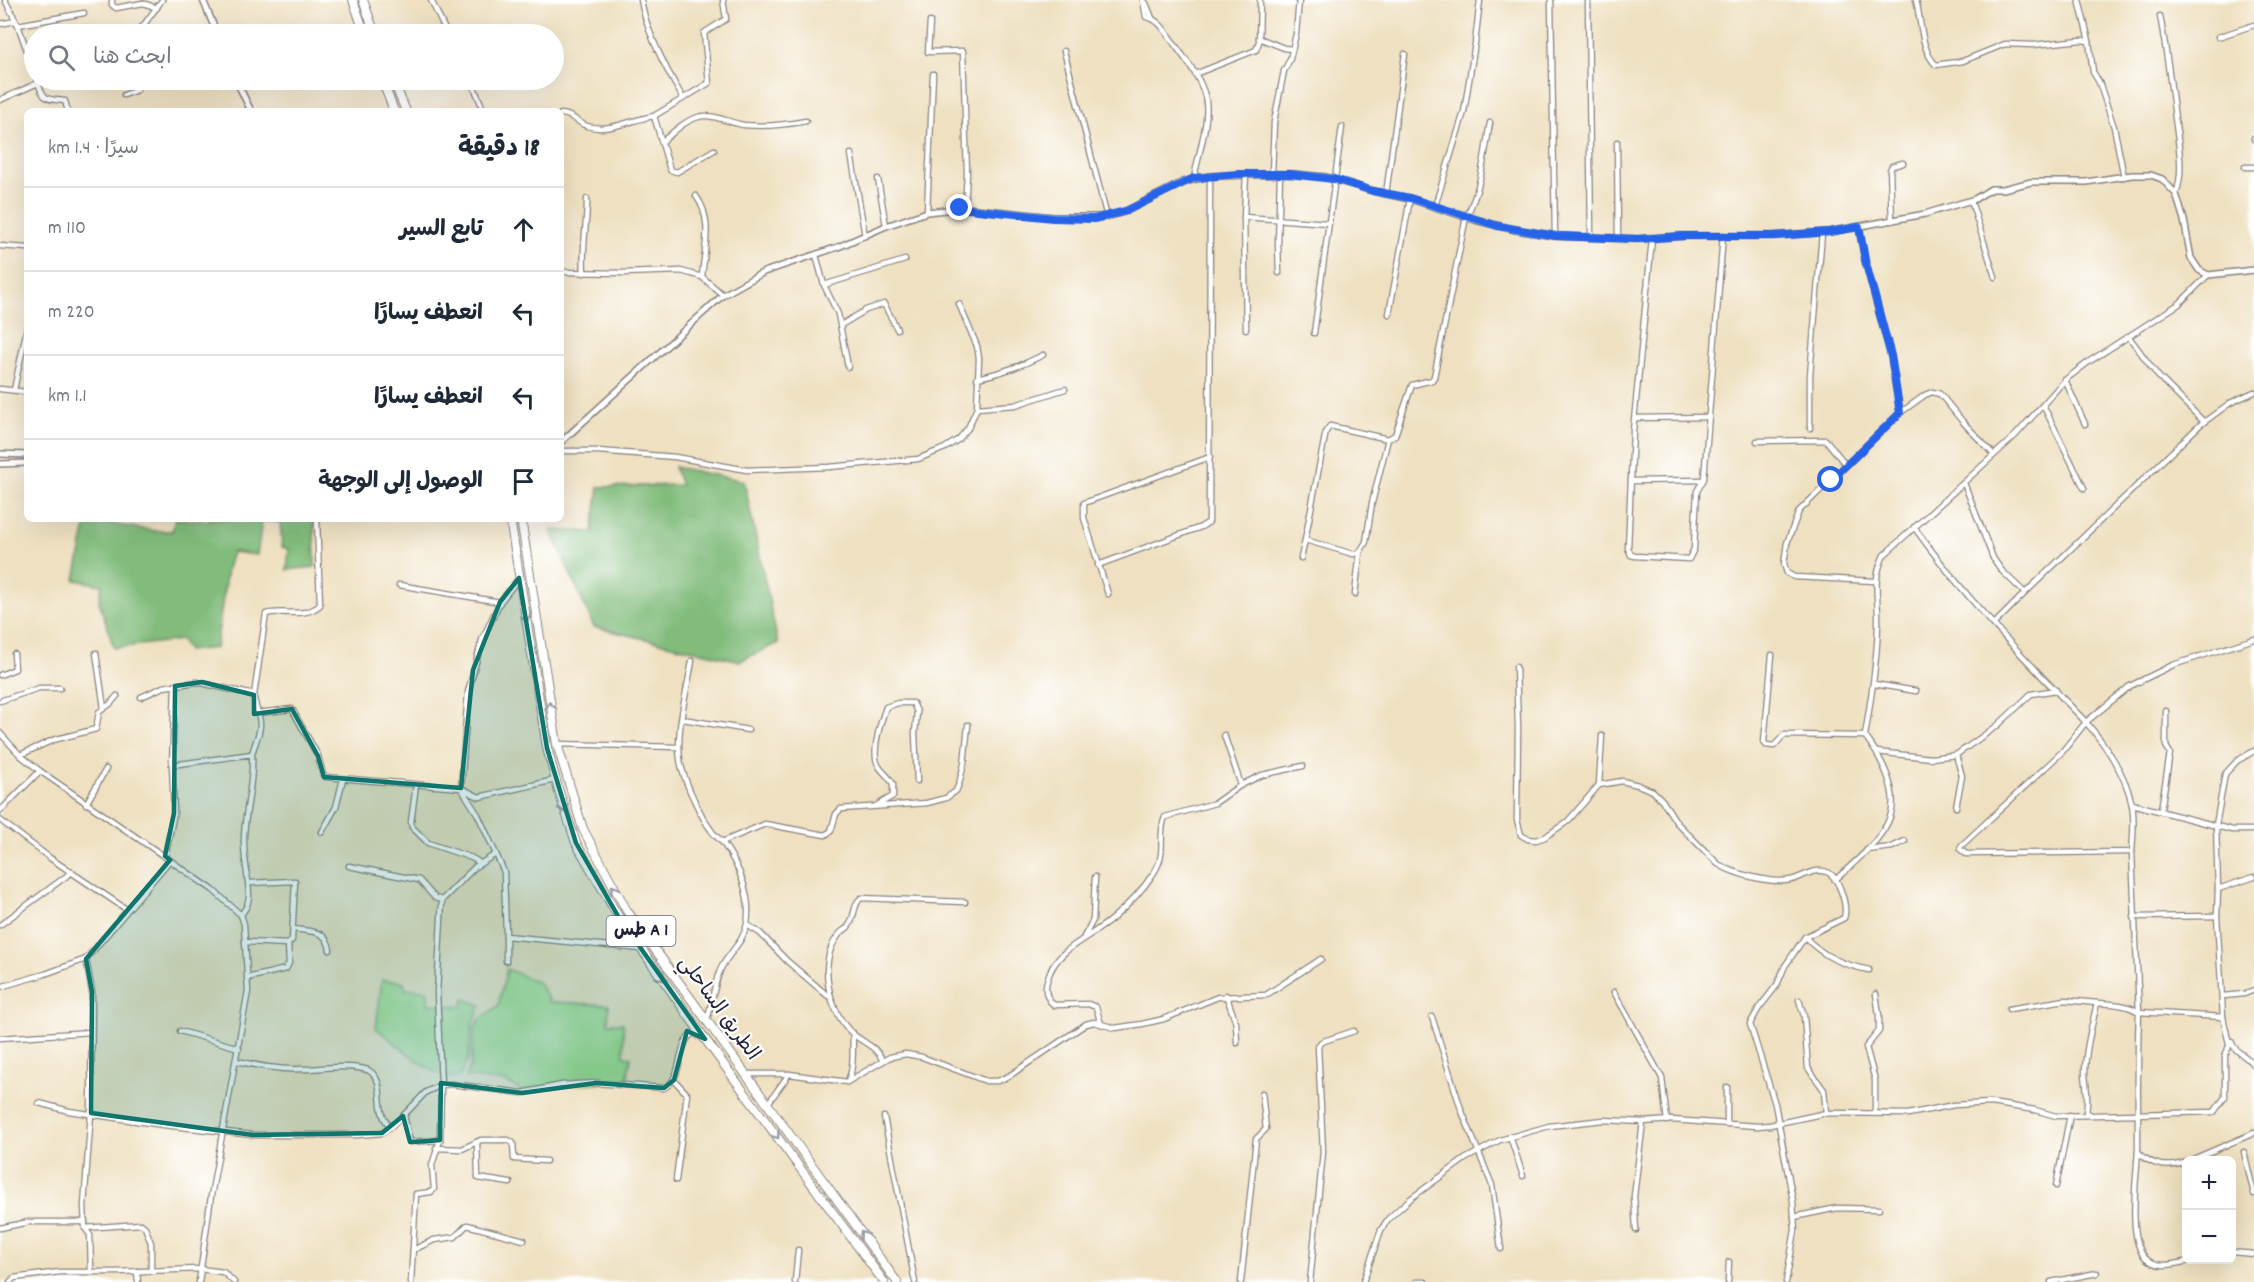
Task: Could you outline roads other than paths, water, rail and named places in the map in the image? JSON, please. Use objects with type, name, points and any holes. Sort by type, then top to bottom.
[{"type":"highway","points":[[353,0],[361,24]]},
{"type":"highway","points":[[363,0],[371,24]]},
{"type":"highway","points":[[386,90],[393,108]]},
{"type":"highway","points":[[397,90],[405,108]]},
{"type":"highway","name":"الطريق الساحلي","points":[[510,522],[547,748],[576,843],[618,916],[641,949],[884,1282]]},
{"type":"highway","name":"الطريق الساحلي","points":[[521,522],[557,744],[583,829],[627,911],[897,1282]]},
{"type":"highway","points":[[863,1253],[877,1282]]},
{"type":"street","points":[[5,0],[24,43]]},
{"type":"street","points":[[112,0],[112,5],[116,8],[143,3],[157,8]]},
{"type":"street","points":[[145,24],[162,0]]},
{"type":"street","points":[[203,0],[213,24]]},
{"type":"street","points":[[431,0],[442,24]]},
{"type":"street","points":[[641,0],[657,47],[683,98]]},
{"type":"street","points":[[564,114],[591,127],[621,125],[654,116],[709,83],[704,33],[726,19],[723,0]]},
{"type":"street","points":[[1144,0],[1146,17],[1152,18],[1165,31],[1195,74],[1205,94],[1207,108],[1194,178]]},
{"type":"street","points":[[1195,74],[1252,52],[1258,46],[1260,0]]},
{"type":"street","points":[[1272,174],[1274,123],[1284,71],[1296,34],[1299,0]]},
{"type":"street","points":[[1435,206],[1464,111],[1480,0]]},
{"type":"street","points":[[1551,0],[1556,236]]},
{"type":"street","points":[[1588,0],[1591,237]]},
{"type":"street","points":[[1916,0],[1926,48],[1930,59],[1936,65],[1963,62],[2006,44],[2032,45],[2089,41]]},
{"type":"street","points":[[2079,0],[2089,41],[2093,72],[2099,82],[2114,127],[2124,177]]},
{"type":"street","points":[[0,24],[84,13]]},
{"type":"street","points":[[2160,16],[2180,149],[2181,174],[2175,194]]},
{"type":"street","points":[[930,22],[928,52],[963,51],[967,172],[965,208]]},
{"type":"street","points":[[2218,37],[2254,25]]},
{"type":"street","points":[[1259,38],[1292,50]]},
{"type":"street","points":[[1064,51],[1107,217]]},
{"type":"street","points":[[1386,194],[1405,54]]},
{"type":"street","points":[[927,212],[933,74]]},
{"type":"street","points":[[0,100],[24,88]]},
{"type":"street","points":[[44,90],[50,100],[65,100],[67,108]]},
{"type":"street","points":[[124,95],[137,90]]},
{"type":"street","points":[[241,90],[250,108]]},
{"type":"street","points":[[475,90],[483,108]]},
{"type":"street","points":[[654,116],[670,170],[673,172],[678,172],[714,150]]},
{"type":"street","points":[[663,141],[681,125],[700,116],[741,125],[760,126],[806,121]]},
{"type":"street","points":[[1300,558],[1326,430],[1330,426],[1388,439],[1395,435],[1412,384],[1432,380],[1434,376],[1466,217],[1478,194],[1490,123]]},
{"type":"street","points":[[1314,333],[1342,127]]},
{"type":"street","points":[[1617,142],[1618,238]]},
{"type":"street","points":[[851,154],[865,236]]},
{"type":"street","points":[[1892,221],[1890,170],[1892,166],[1903,163]]},
{"type":"street","points":[[2245,167],[2254,167]]},
{"type":"street","points":[[1246,174],[1244,217],[1246,328]]},
{"type":"street","points":[[1279,273],[1280,174]]},
{"type":"street","points":[[564,438],[723,295],[764,272],[816,255],[927,212],[965,208],[1053,218],[1094,219],[1126,211],[1194,178],[1210,176],[1307,175],[1334,179],[1386,194],[1410,198],[1466,217],[1516,230],[1556,236],[1652,239],[1822,233],[1925,214],[1971,201],[1991,189],[2003,189],[2031,182],[2086,182],[2143,174],[2156,176],[2170,186],[2175,194],[2181,207],[2192,258],[2199,270],[2208,275],[2254,270]]},
{"type":"street","points":[[1098,565],[1209,522],[1210,176]]},
{"type":"street","points":[[878,179],[886,226]]},
{"type":"street","points":[[696,196],[702,205],[707,227],[702,276]]},
{"type":"street","points":[[1389,314],[1410,198]]},
{"type":"street","points":[[584,273],[583,242],[587,199]]},
{"type":"street","points":[[1971,201],[1995,277]]},
{"type":"street","points":[[1244,217],[1328,222]]},
{"type":"street","points":[[1859,227],[1865,260],[1891,356],[1900,413]]},
{"type":"street","points":[[1810,428],[1810,375],[1822,233]]},
{"type":"street","points":[[1652,239],[1635,418],[1629,552],[1635,556],[1689,559],[1694,549],[1697,491],[1703,480],[1723,236]]},
{"type":"street","points":[[0,246],[24,248]]},
{"type":"street","points":[[816,255],[824,285],[838,314],[848,367]]},
{"type":"street","points":[[824,285],[905,260]]},
{"type":"street","points":[[564,272],[681,271],[702,276],[723,295]]},
{"type":"street","points":[[1835,880],[1867,850],[1888,823],[1892,811],[1889,782],[1884,765],[1865,736],[1874,684],[1878,623],[1875,581],[1876,572],[1884,555],[2026,425],[2065,380],[2090,361],[2179,304],[2208,275]]},
{"type":"street","points":[[841,325],[866,310],[884,304],[897,329]]},
{"type":"street","points":[[564,452],[598,451],[664,456],[747,470],[918,459],[945,448],[959,439],[968,428],[977,408],[979,358],[977,346],[959,304]]},
{"type":"street","points":[[2129,337],[2158,376],[2204,422]]},
{"type":"street","points":[[14,390],[24,342]]},
{"type":"street","points":[[977,378],[1002,373],[1043,355]]},
{"type":"street","points":[[2065,380],[2085,424]]},
{"type":"street","points":[[0,389],[24,392]]},
{"type":"street","points":[[977,408],[1015,405],[1065,389]]},
{"type":"street","points":[[1875,581],[1790,576],[1785,569],[1787,543],[1799,511],[1900,413],[1932,392],[1940,394],[1994,455]]},
{"type":"street","points":[[1994,624],[2204,422],[2230,403],[2254,392]]},
{"type":"street","points":[[2043,405],[2084,488]]},
{"type":"street","points":[[1635,418],[1709,417]]},
{"type":"street","points":[[1356,594],[1359,552],[1366,542],[1372,503],[1388,439]]},
{"type":"street","points":[[1757,441],[1826,440],[1846,465]]},
{"type":"street","points":[[0,454],[24,455]]},
{"type":"street","points":[[1108,594],[1084,518],[1084,503],[1210,456]]},
{"type":"street","points":[[0,464],[24,463]]},
{"type":"street","points":[[1631,481],[1703,480]]},
{"type":"street","points":[[1964,483],[1993,558],[2002,571],[2025,593]]},
{"type":"street","points":[[241,915],[247,906],[249,883],[245,862],[245,816],[253,771],[252,754],[259,729],[254,695],[266,614],[296,614],[313,610],[320,605],[316,522]]},
{"type":"street","points":[[1914,527],[1952,578],[2098,736],[2118,768],[2132,804],[2134,917],[2139,1012],[2136,1059],[2138,1152],[2134,1203],[2138,1247],[2146,1259],[2159,1265],[2182,1262]]},
{"type":"street","points":[[1305,540],[1353,554],[1359,552]]},
{"type":"street","points":[[506,961],[504,872],[478,814],[461,788],[468,692],[482,640],[500,602],[519,578]]},
{"type":"street","points":[[399,585],[500,602]]},
{"type":"street","points":[[2132,852],[1966,854],[1960,849],[2062,752],[2086,722],[2140,680],[2173,665],[2254,639]]},
{"type":"street","points":[[96,653],[104,708]]},
{"type":"street","points":[[0,675],[15,669],[14,654]]},
{"type":"street","points":[[1772,655],[1764,742],[1766,745],[1774,746],[1784,735],[1865,736]]},
{"type":"street","points":[[692,661],[678,747],[682,769],[705,822],[722,842],[742,875],[747,903],[747,925],[740,941],[721,970],[706,1022]]},
{"type":"street","points":[[1516,668],[1517,820],[1521,835],[1536,840],[1545,837],[1568,821],[1599,785],[1602,736]]},
{"type":"street","points":[[141,697],[154,690],[202,682],[254,695]]},
{"type":"street","points":[[1874,684],[1916,691]]},
{"type":"street","points":[[0,987],[86,959],[168,858],[174,813],[172,765],[175,686]]},
{"type":"street","points":[[0,701],[39,688],[60,688]]},
{"type":"street","points":[[1877,753],[1931,758],[1956,755],[1998,726],[2031,694],[2056,690]]},
{"type":"street","points":[[20,754],[53,740],[96,729],[98,714],[117,696]]},
{"type":"street","points":[[874,807],[893,796],[893,784],[877,764],[876,753],[881,719],[886,707],[898,703],[913,703],[917,712],[915,733],[917,781]]},
{"type":"street","points":[[258,713],[292,709],[318,756],[323,775],[328,777],[461,788],[479,797],[555,780]]},
{"type":"street","points":[[2161,810],[2170,753],[2166,746],[2166,711]]},
{"type":"street","points":[[682,719],[748,730]]},
{"type":"street","points":[[722,842],[765,824],[825,835],[831,831],[838,811],[938,802],[956,790],[963,764],[968,725]]},
{"type":"street","points":[[0,734],[40,771],[213,890],[241,915],[244,924],[248,991],[199,1282]]},
{"type":"street","points":[[1224,735],[1241,785]]},
{"type":"street","points":[[557,744],[678,747]]},
{"type":"street","points":[[2231,1041],[2229,1044],[2223,1017],[2217,916],[2217,825],[2225,774],[2237,761],[2254,751]]},
{"type":"street","points":[[172,765],[252,754]]},
{"type":"street","points":[[1956,755],[1962,776],[1956,807]]},
{"type":"street","points":[[1101,1024],[1096,1007],[1088,1004],[1054,1005],[1048,1000],[1046,984],[1053,966],[1061,956],[1112,919],[1152,876],[1162,853],[1165,817],[1215,803],[1241,785],[1262,775],[1303,766]]},
{"type":"street","points":[[86,804],[106,769]]},
{"type":"street","points":[[0,811],[40,771]]},
{"type":"street","points":[[322,832],[336,807],[343,778]]},
{"type":"street","points":[[1599,785],[1622,781],[1638,784],[1653,791],[1677,823],[1718,864],[1725,868],[1775,881],[1791,880],[1812,872],[1823,871],[1835,880],[1845,916],[1837,923],[1804,937],[1785,966],[1777,985],[1750,1024],[1775,1104],[1787,1164],[1794,1217],[1793,1250],[1786,1282]]},
{"type":"street","points":[[416,784],[412,827],[428,843],[480,863]]},
{"type":"street","points":[[2132,804],[2232,830],[2254,830]]},
{"type":"street","points":[[0,820],[126,909]]},
{"type":"street","points":[[1867,850],[1892,847],[1905,841]]},
{"type":"street","points":[[411,1282],[416,1194],[434,1191],[432,1165],[440,1140],[441,1085],[436,993],[442,900],[480,863],[496,854]]},
{"type":"street","points":[[349,866],[419,880],[435,898],[442,900]]},
{"type":"street","points":[[0,925],[72,872]]},
{"type":"street","points":[[1083,939],[1093,921],[1095,877]]},
{"type":"street","points":[[2218,889],[2254,877]]},
{"type":"street","points":[[247,978],[285,969],[289,963],[288,944],[292,940],[295,881],[249,883]]},
{"type":"street","points":[[830,997],[827,984],[831,952],[837,936],[854,918],[858,899],[965,902]]},
{"type":"street","points":[[2134,917],[2217,916]]},
{"type":"street","points":[[747,925],[760,933],[787,961],[830,997],[853,1034],[873,1046],[883,1061]]},
{"type":"street","points":[[293,929],[323,935],[329,941],[330,950]]},
{"type":"street","points":[[506,936],[641,949]]},
{"type":"street","points":[[1804,937],[1814,947],[1837,962],[1869,970]]},
{"type":"street","points":[[245,942],[288,944]]},
{"type":"street","points":[[86,959],[92,992],[91,1113],[85,1225],[90,1235],[91,1272]]},
{"type":"street","points":[[744,1074],[789,1074],[847,1082],[900,1053],[922,1057],[986,1081],[998,1081],[1086,1024],[1094,1022],[1115,1028],[1154,1022],[1226,995],[1266,995],[1321,959]]},
{"type":"street","points":[[2223,996],[2244,994],[2254,990]]},
{"type":"street","points":[[1614,992],[1662,1078],[1667,1121]]},
{"type":"street","points":[[1875,1113],[1875,1080],[1866,1047],[1879,1031],[1876,994]]},
{"type":"street","points":[[1226,995],[1236,1023],[1237,1043]]},
{"type":"street","points":[[1799,1000],[1804,1016],[1808,1068],[1824,1090],[1826,1113]]},
{"type":"street","points":[[2009,1009],[2065,1000],[2122,1005],[2139,1012],[2223,1017]]},
{"type":"street","points":[[2092,1115],[2086,1112],[2088,1098],[2085,1074],[2097,1003]]},
{"type":"street","points":[[1432,1017],[1461,1109],[1492,1185],[1501,1249]]},
{"type":"street","points":[[180,1031],[239,1048]]},
{"type":"street","points":[[1310,1282],[1323,1152],[1318,1046],[1321,1042],[1354,1031]]},
{"type":"street","points":[[0,1038],[92,1032]]},
{"type":"street","points":[[39,1103],[69,1111],[162,1125],[253,1135],[382,1133],[404,1115],[426,1092],[441,1085],[451,1084],[522,1093],[579,1084],[664,1088],[674,1080],[686,1039],[693,1033],[705,1039]]},
{"type":"street","points":[[847,1082],[851,1068],[853,1034]]},
{"type":"street","points":[[1363,1282],[1374,1248],[1388,1219],[1425,1188],[1480,1151],[1510,1136],[1567,1123],[1604,1120],[1756,1126],[1778,1124],[1826,1113],[1908,1114],[1954,1105],[1991,1103],[2056,1116],[2214,1112],[2225,1097],[2224,1056],[2231,1041]]},
{"type":"street","points":[[2231,1041],[2234,1050],[2245,1055],[2254,1065]]},
{"type":"street","points":[[237,1061],[269,1068],[333,1067],[368,1070],[376,1078],[380,1091],[381,1116],[391,1127]]},
{"type":"street","points":[[767,1105],[789,1074]]},
{"type":"street","points":[[674,1080],[687,1094],[676,1180]]},
{"type":"street","points":[[1727,1087],[1727,1124]]},
{"type":"street","points":[[1241,1282],[1256,1139],[1266,1129],[1262,1093]]},
{"type":"street","points":[[404,1115],[410,1142],[440,1140]]},
{"type":"street","points":[[2056,1186],[2070,1115]]},
{"type":"street","points":[[884,1117],[915,1282]]},
{"type":"street","points":[[1636,1230],[1634,1196],[1643,1122]]},
{"type":"street","points":[[2202,1156],[2254,1132]]},
{"type":"street","points":[[1510,1136],[1523,1176]]},
{"type":"street","points":[[436,1148],[462,1149],[481,1140],[508,1140],[513,1143],[513,1159],[546,1161]]},
{"type":"street","points":[[477,1142],[478,1178],[510,1183]]},
{"type":"street","points":[[2138,1152],[2146,1161],[2162,1166],[2182,1163]]},
{"type":"street","points":[[2244,1152],[2254,1194]]},
{"type":"street","points":[[1794,1217],[1837,1208],[1879,1209]]},
{"type":"street","points":[[0,1228],[29,1222],[85,1225],[141,1224],[145,1227],[151,1243],[151,1271]]},
{"type":"street","points":[[413,1250],[434,1240],[455,1237],[467,1225],[524,1240]]},
{"type":"street","points":[[795,1282],[798,1250]]},
{"type":"street","points":[[2236,1252],[2254,1254]]},
{"type":"street","points":[[1728,1282],[1730,1262]]},
{"type":"street","points":[[10,1282],[19,1277],[60,1272],[200,1269],[223,1272],[234,1282]]},
{"type":"street","points":[[137,1271],[138,1282]]},
{"type":"street","points":[[2050,1282],[2097,1273]]},
{"type":"street","points":[[1416,1282],[1425,1282]]}]
